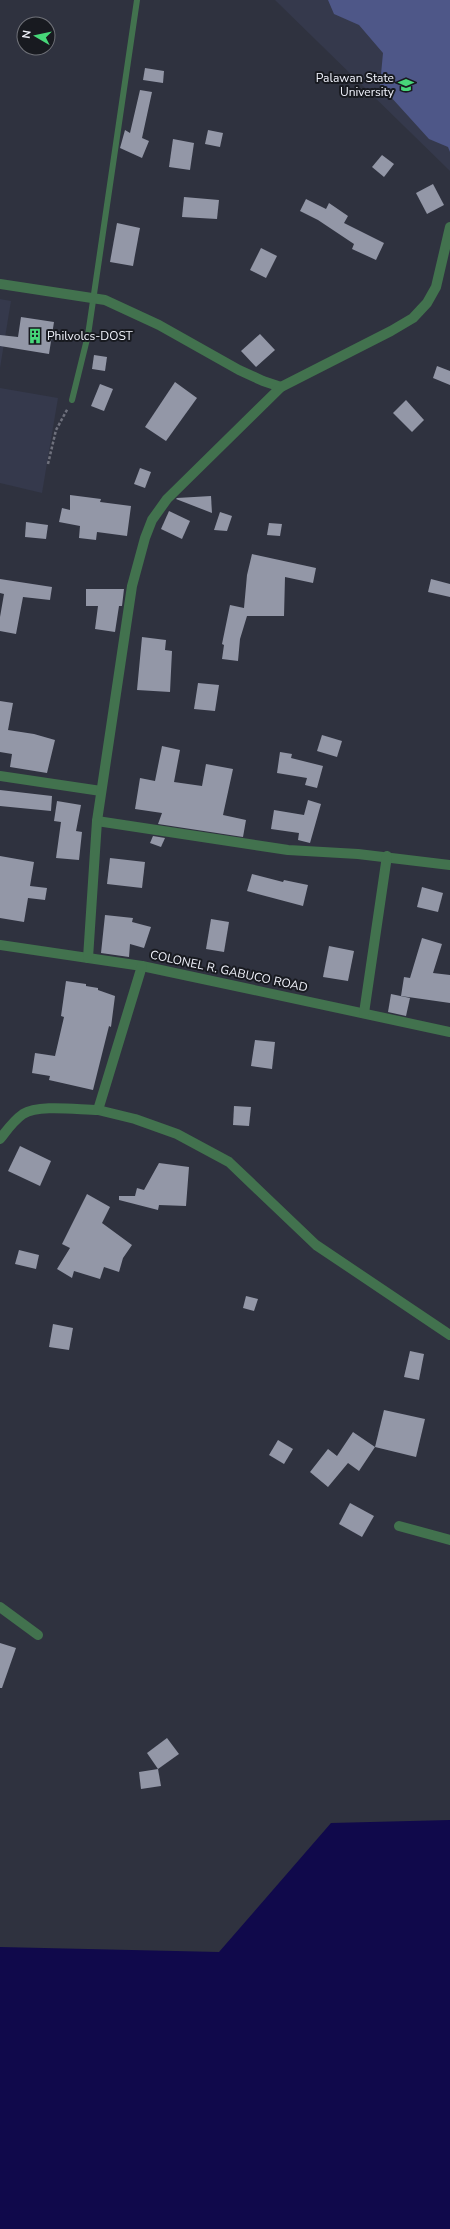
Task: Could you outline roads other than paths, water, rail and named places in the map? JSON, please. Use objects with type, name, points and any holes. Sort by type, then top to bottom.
[{"type":"street","points":[[88,958],[97,821],[101,791],[132,586],[145,538],[152,520],[167,499],[281,386],[391,331],[413,318],[427,303],[436,287],[450,227]]},
{"type":"street","points":[[0,284],[105,300],[159,326],[214,358],[263,381],[281,386]]},
{"type":"street","points":[[0,776],[101,791]]},
{"type":"street","points":[[97,821],[288,850],[387,856],[450,865]]},
{"type":"street","points":[[364,1013],[387,856]]},
{"type":"street","name":"COLONEL R. GABUCO ROAD","points":[[0,945],[142,966],[450,1032]]},
{"type":"street","points":[[98,1110],[142,966]]},
{"type":"street","points":[[0,1140],[11,1124],[24,1113],[41,1109],[98,1110],[135,1119],[177,1134],[230,1162],[316,1245],[450,1335]]},
{"type":"street","points":[[399,1526],[450,1540]]},
{"type":"street","points":[[0,1607],[38,1635]]},
{"type":"lane","points":[[72,400],[88,335],[92,298],[137,0]]},
{"type":"place","name":"Palawan State University","points":[[406,85]]},
{"type":"place","name":"Philvolcs-DOST","points":[[35,336]]}]
